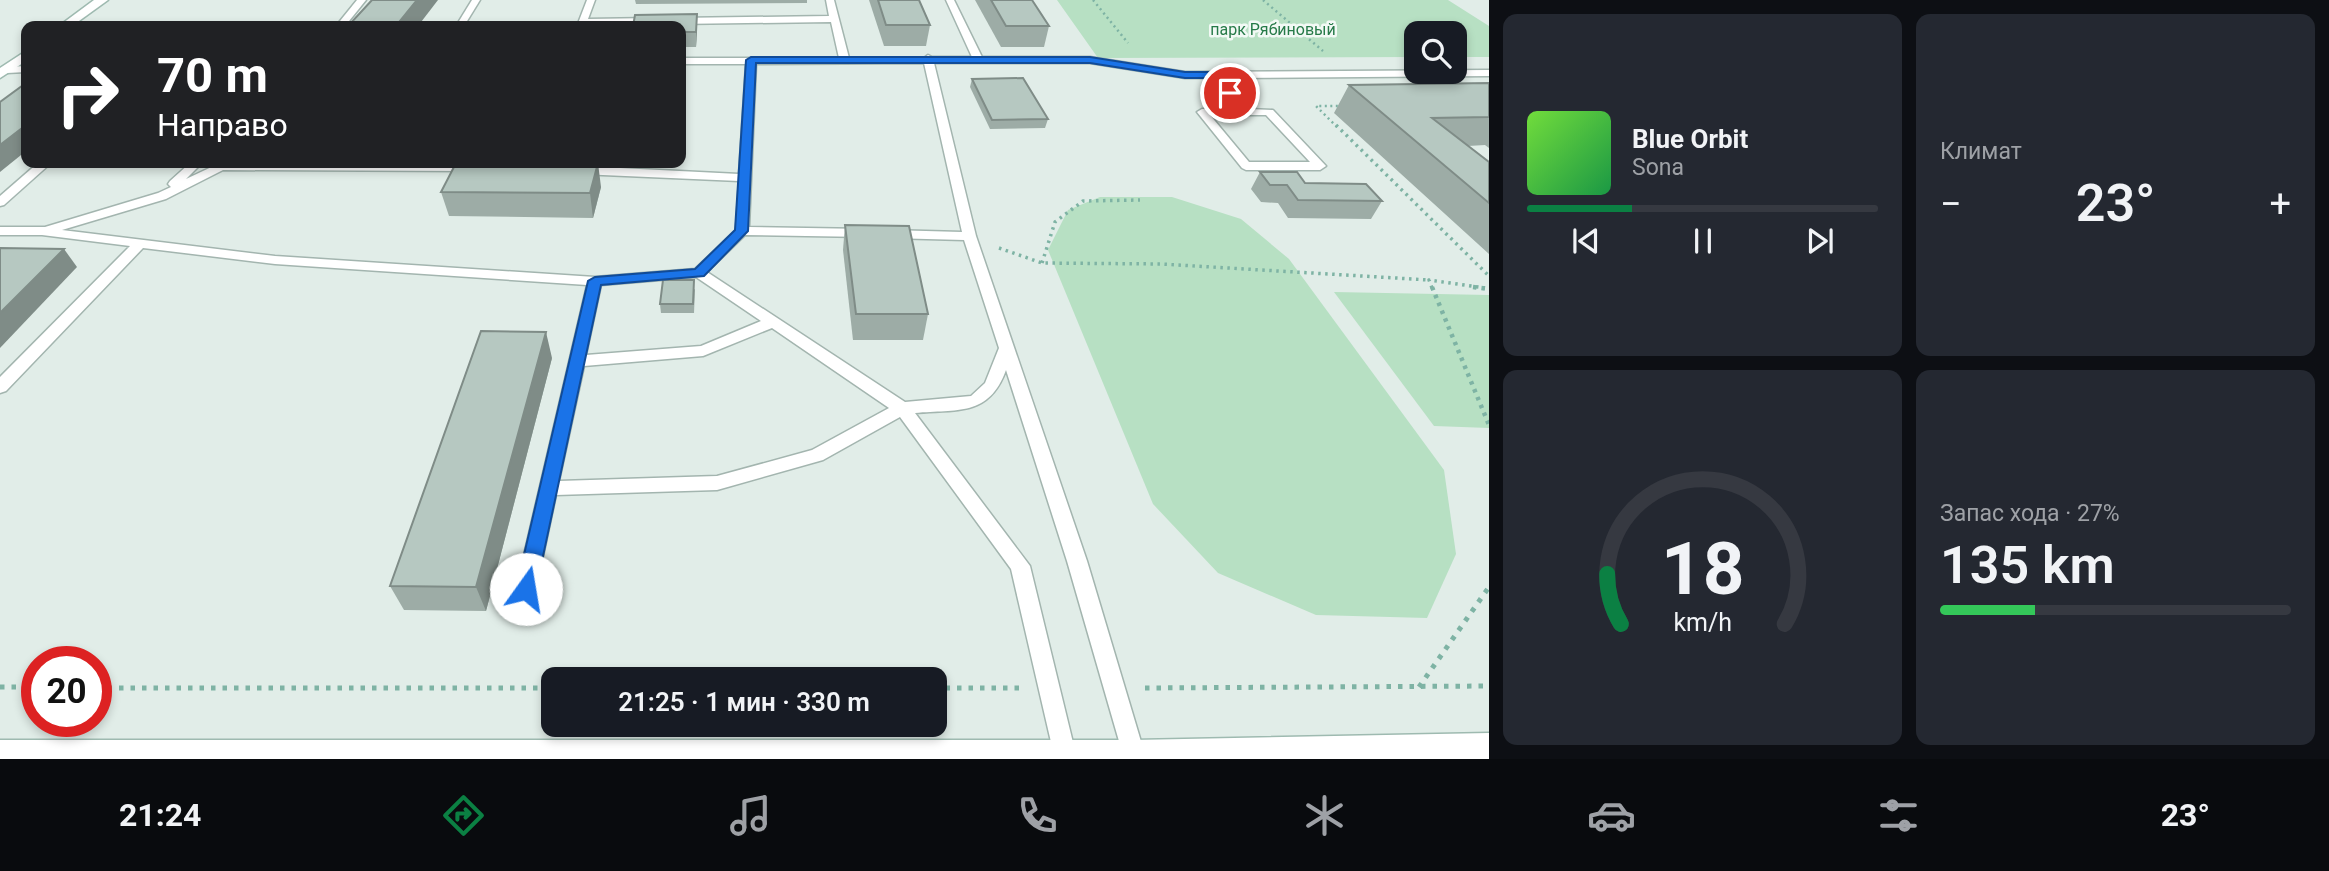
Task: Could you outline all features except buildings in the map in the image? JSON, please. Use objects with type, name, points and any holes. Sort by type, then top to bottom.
[{"type":"street","points":[[72,21],[102,0]]},
{"type":"street","points":[[3,72],[21,59]]},
{"type":"street","points":[[0,755],[1227,756],[1489,748]]},
{"type":"lane","points":[[344,21],[362,0]]},
{"type":"lane","points":[[463,21],[476,0]]},
{"type":"lane","points":[[583,21],[590,0]]},
{"type":"lane","points":[[830,0],[844,59]]},
{"type":"lane","points":[[950,0],[978,59]]},
{"type":"lane","points":[[686,22],[834,19]]},
{"type":"lane","points":[[928,58],[968,236],[1077,561],[1134,755]]},
{"type":"lane","points":[[686,61],[928,58],[1090,60],[1185,75],[1489,73]]},
{"type":"lane","points":[[699,273],[741,231],[751,60]]},
{"type":"lane","points":[[3,72],[21,70]]},
{"type":"lane","points":[[1213,75],[1246,112],[1269,112],[1320,166],[1246,166],[1202,112],[1246,112]]},
{"type":"lane","points":[[0,202],[39,168]]},
{"type":"lane","points":[[162,196],[191,168]]},
{"type":"lane","points":[[41,231],[162,196],[217,168]]},
{"type":"lane","points":[[565,170],[744,178]]},
{"type":"lane","points":[[0,231],[41,231],[275,260],[595,281],[699,273],[902,408],[1020,566],[1065,755]]},
{"type":"lane","points":[[741,231],[968,236]]},
{"type":"lane","points":[[0,387],[139,244]]},
{"type":"lane","points":[[526,589],[595,281]]},
{"type":"lane","points":[[577,361],[703,351],[773,322]]},
{"type":"lane","points":[[549,488],[717,483],[817,455],[902,408],[975,401],[992,386],[1006,348]]},
{"type":"path","points":[[1093,0],[1130,45]]},
{"type":"path","points":[[1263,0],[1331,58]]},
{"type":"path","points":[[1343,106],[1316,106],[1489,276]]},
{"type":"path","points":[[1042,263],[1055,222],[1083,201],[1140,200]]},
{"type":"path","points":[[968,236],[1042,263],[1161,264],[1429,280],[1489,289]]},
{"type":"path","points":[[1429,280],[1489,425]]},
{"type":"path","points":[[1419,688],[1489,587]]},
{"type":"path","points":[[1114,688],[1489,686]]},
{"type":"path","points":[[0,687],[21,687]]},
{"type":"path","points":[[112,688],[541,688]]},
{"type":"path","points":[[947,688],[1049,688]]},
{"type":"green space","name":"парк Рябиновый","points":[[1057,0],[1448,0],[1489,26],[1489,57],[1467,57],[1467,21],[1404,21],[1404,57],[1098,58]]},
{"type":"green space","points":[[1100,197],[1172,197],[1241,219],[1289,259],[1444,470],[1456,554],[1427,618],[1316,615],[1218,573],[1153,504],[1048,250],[1068,210]]},
{"type":"green space","points":[[1334,292],[1489,295],[1489,428],[1434,426]]},
{"type":"route","points":[[526,589],[595,281],[699,273],[741,231],[751,60],[1090,60],[1185,75],[1213,75],[1230,93]]}]
